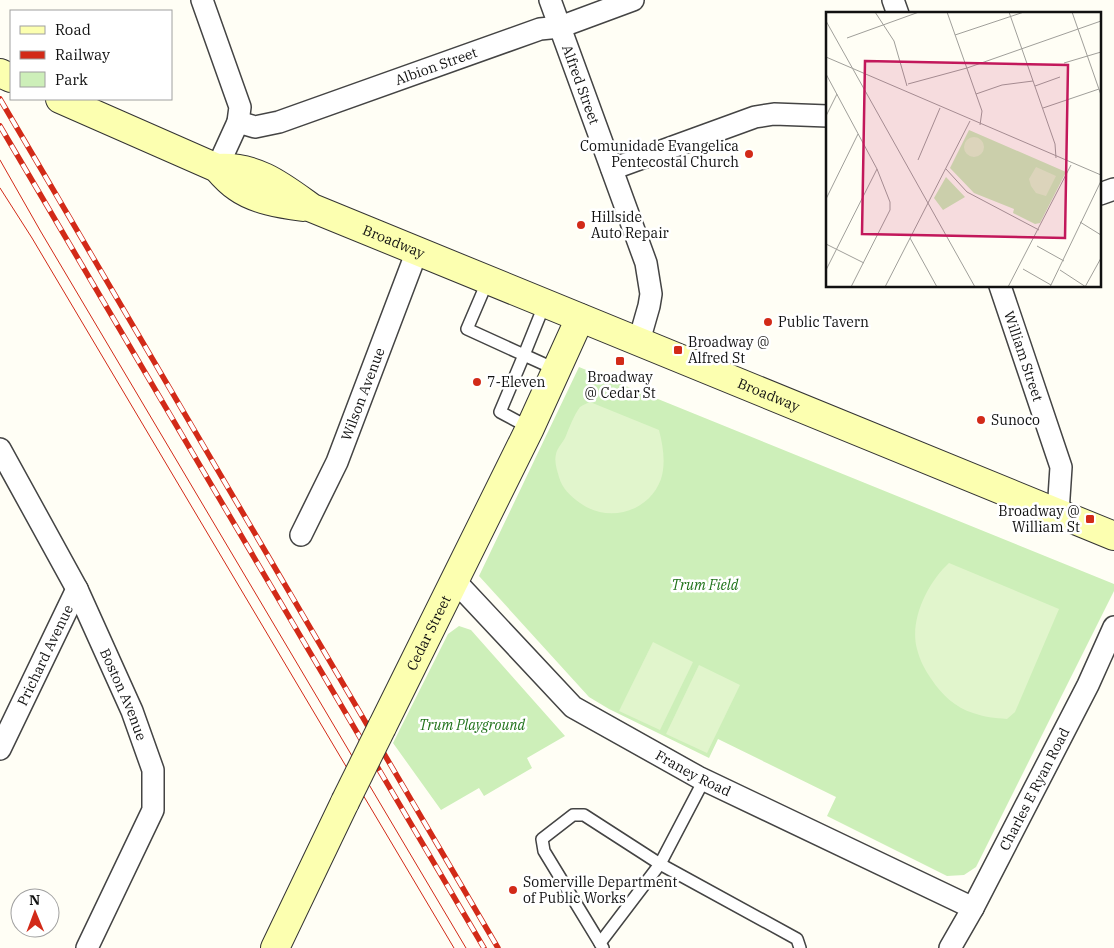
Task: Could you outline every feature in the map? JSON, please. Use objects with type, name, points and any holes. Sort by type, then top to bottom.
[{"type":"main road","name":"Broadway","points":[[62,100],[218,168],[230,182],[242,190],[273,202],[312,208],[1114,536]]},
{"type":"main road","name":"Cedar Street","points":[[275,948],[530,428],[555,369],[580,318]]},
{"type":"street","points":[[202,0],[239,102],[240,112],[238,122],[218,168]]},
{"type":"street","name":"Alfred Street","points":[[550,0],[646,263],[651,294],[639,341]]},
{"type":"street","name":"Albion Street","points":[[238,122],[254,127],[279,122],[540,29],[560,27],[633,0]]},
{"type":"street","points":[[893,0],[897,12]]},
{"type":"street","points":[[612,169],[755,117],[774,114],[826,116]]},
{"type":"street","points":[[1102,193],[1114,189]]},
{"type":"street","name":"Wilson Avenue","points":[[301,535],[337,462],[417,251]]},
{"type":"street","name":"William Street","points":[[1001,288],[1061,467],[1058,513]]},
{"type":"street","name":"Boston Avenue","points":[[0,449],[77,589],[132,710],[153,770],[153,810],[87,948]]},
{"type":"street","name":"Franey Road","points":[[454,580],[573,707],[704,780],[972,908]]},
{"type":"street","name":"Prichard Avenue","points":[[0,749],[77,589]]},
{"type":"street","name":"Charles E Ryan Road","points":[[950,948],[1088,686],[1114,627]]},
{"type":"lane","points":[[488,280],[466,329],[555,369]]},
{"type":"lane","points":[[530,428],[500,412],[545,303]]},
{"type":"lane","points":[[704,780],[660,864],[602,945],[544,852],[542,840],[573,815],[584,815],[660,864],[797,939],[800,948]]},
{"type":"green space","name":"Trum Field","points":[[579,367],[1114,584],[1114,591],[976,867],[964,875],[947,876],[827,816],[836,797],[718,739],[709,758],[609,709],[589,697],[479,576]]},
{"type":"green space","points":[[590,402],[659,430],[663,454],[661,479],[655,491],[637,507],[614,513],[591,509],[570,495],[562,485],[555,457],[558,448],[580,407]]},
{"type":"green space","points":[[949,563],[1059,609],[1015,712],[1007,719],[977,714],[955,704],[936,685],[920,658],[915,638],[918,614],[934,580]]},
{"type":"green space","name":"Trum Playground","points":[[459,626],[471,630],[565,736],[527,758],[532,768],[484,796],[479,788],[441,810],[393,743],[448,634]]},
{"type":"green space","points":[[653,642],[693,662],[660,730],[619,711]]},
{"type":"green space","points":[[699,665],[740,685],[707,753],[666,734]]},
{"type":"tram line","points":[[0,160],[466,948]]},
{"type":"tram line","points":[[0,188],[32,238],[454,948]]},
{"type":"railway","points":[[0,99],[498,948]]},
{"type":"railway","points":[[0,126],[484,948]]},
{"type":"place","name":"Comunidade Evangelica Pentecostal Church","points":[[749,154]]},
{"type":"place","name":"Hillside Auto Repair","points":[[581,225]]},
{"type":"place","name":"Public Tavern","points":[[768,322]]},
{"type":"place","name":"Broadway @ Alfred St","points":[[678,350]]},
{"type":"place","name":"Broadway @ Cedar St","points":[[620,361]]},
{"type":"place","name":"7-Eleven","points":[[477,382]]},
{"type":"place","name":"Sunoco","points":[[981,420]]},
{"type":"place","name":"Broadway @ William St","points":[[1090,519]]},
{"type":"place","name":"Somerville Department of Public Works","points":[[513,890]]}]
